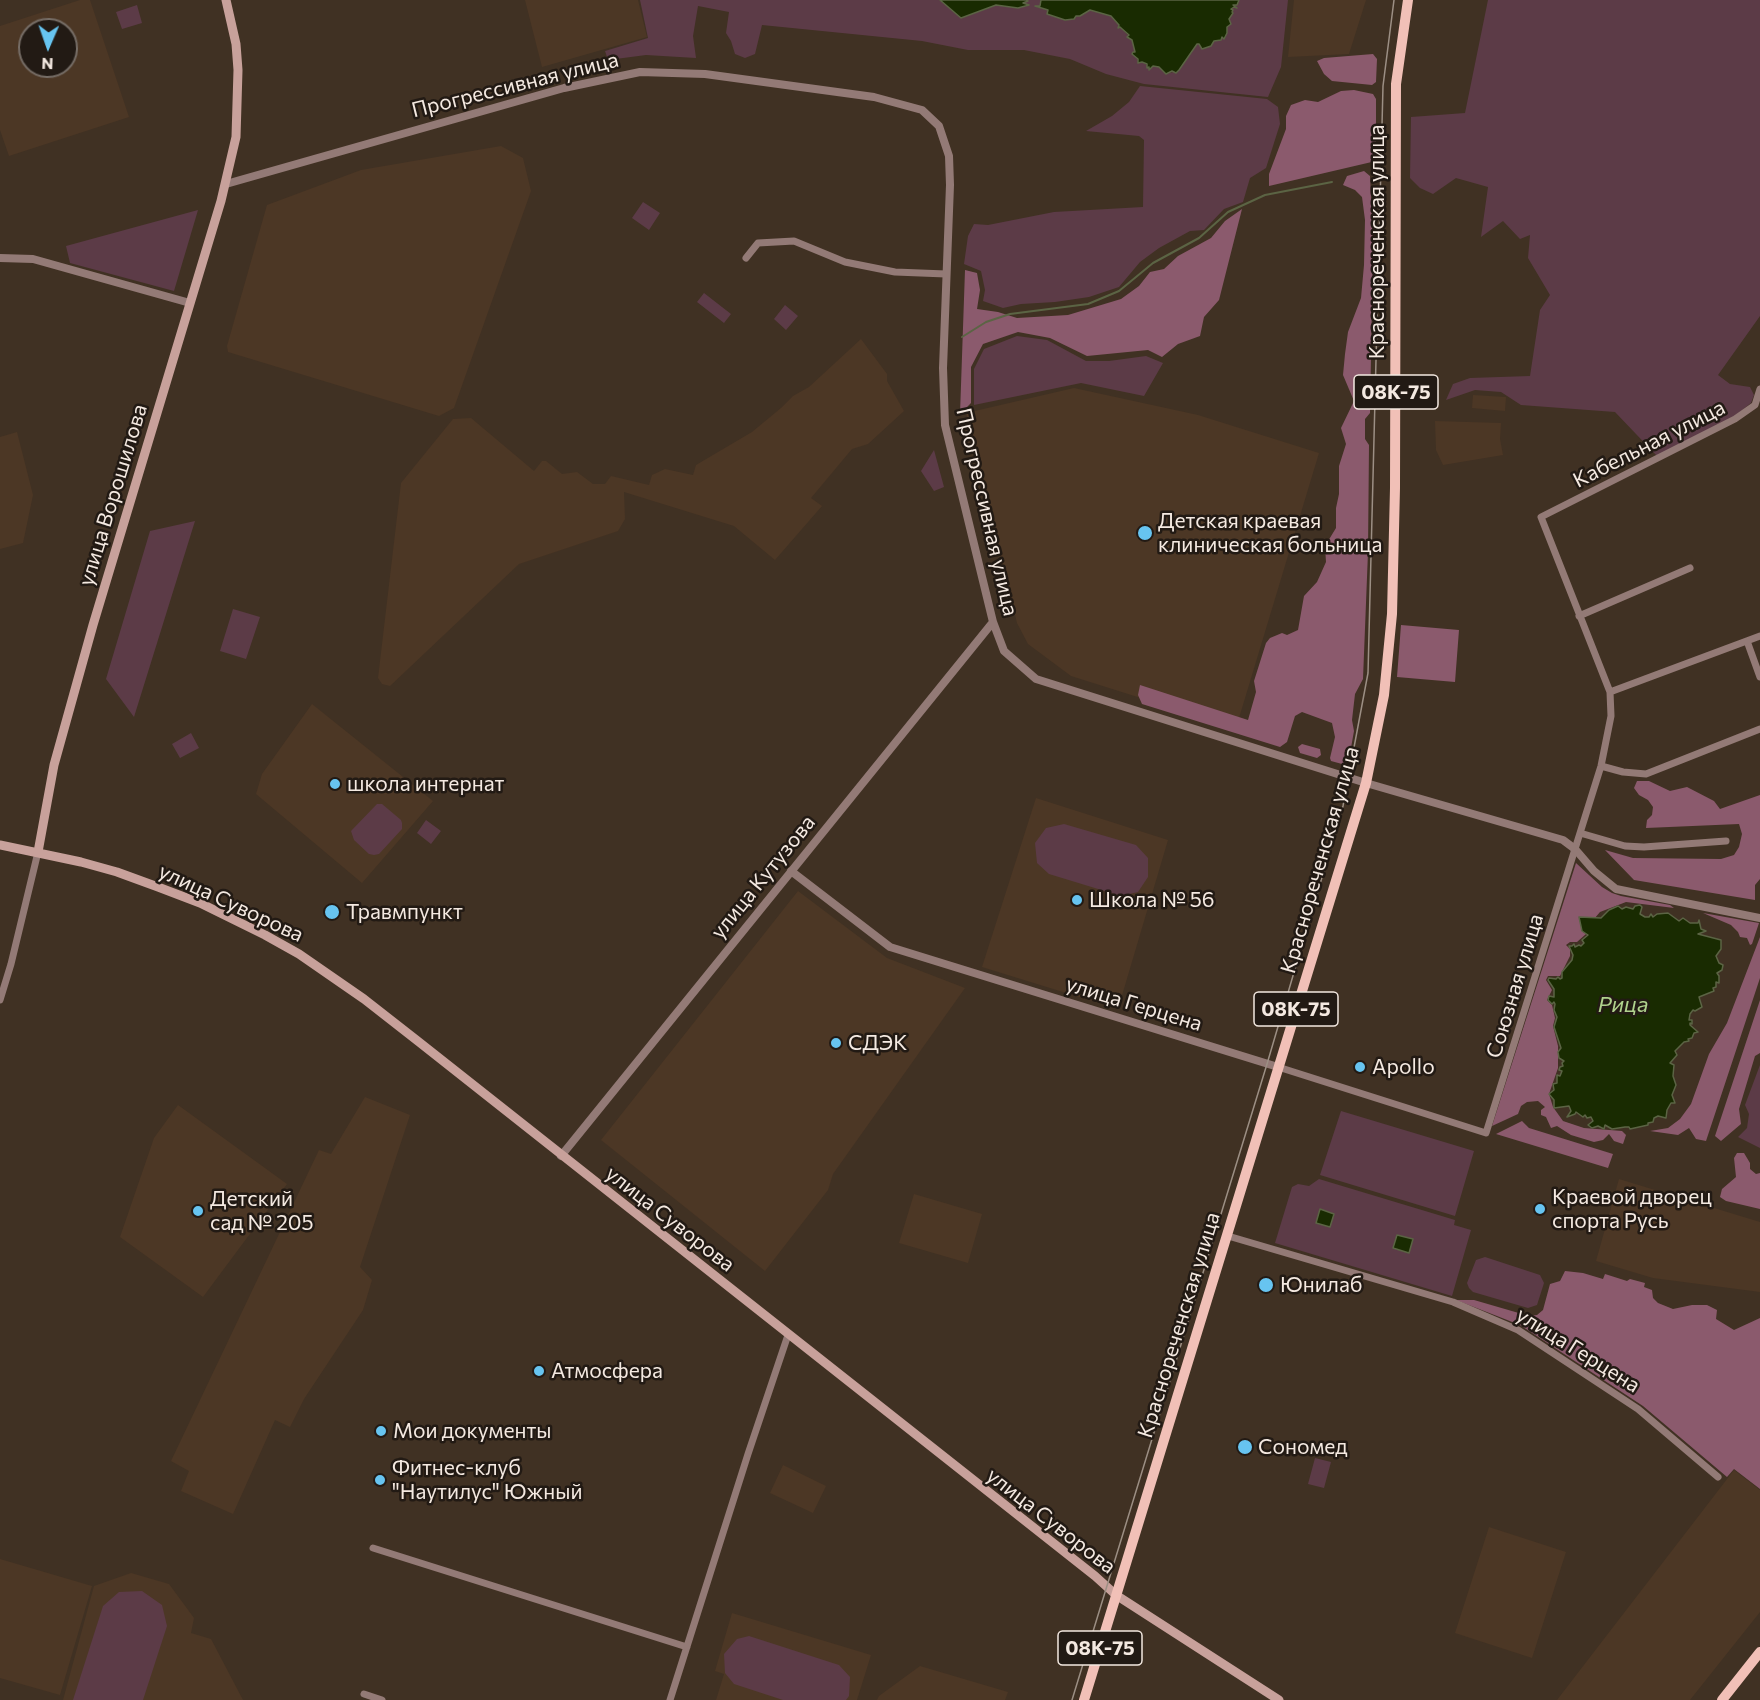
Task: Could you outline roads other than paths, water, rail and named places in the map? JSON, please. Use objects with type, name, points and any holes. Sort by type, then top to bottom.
[{"type":"main road","name":"улица Ворошилова","points":[[38,852],[49,789],[93,623],[226,184],[236,137],[238,70],[236,44],[226,0]]},
{"type":"main road","name":"Краснореченская улица","points":[[1084,1700],[1366,783],[1384,695],[1392,614],[1396,431],[1396,84],[1408,0]]},
{"type":"main road","name":"улица Суворова","points":[[0,845],[117,872],[200,903],[265,934],[299,954],[383,1013],[1095,1576],[1116,1595],[1279,1700]]},
{"type":"main road","points":[[1722,1700],[1760,1652]]},
{"type":"street","name":"Прогрессивная улица","points":[[226,184],[574,85],[640,72],[705,74],[874,97],[922,110],[939,126],[949,156],[950,185],[943,368],[945,425],[993,622],[1004,651],[1036,679],[1366,783],[1563,840],[1575,849],[1594,872],[1616,889],[1760,918]]},
{"type":"street","points":[[746,258],[758,243],[794,241],[845,262],[895,272],[946,273]]},
{"type":"street","points":[[0,258],[33,259],[190,303]]},
{"type":"street","name":"Кабельная улица","points":[[1579,616],[1541,517],[1735,419],[1755,405],[1760,389]]},
{"type":"street","points":[[1690,568],[1579,616],[1610,692],[1760,636]]},
{"type":"street","name":"улица Кутузова","points":[[561,1156],[993,622]]},
{"type":"street","points":[[1747,641],[1760,677]]},
{"type":"street","name":"Союзная улица","points":[[1486,1133],[1601,766],[1611,717],[1610,692]]},
{"type":"street","points":[[1601,766],[1623,772],[1646,774],[1760,729]]},
{"type":"street","points":[[1580,833],[1624,846],[1726,842]]},
{"type":"street","name":"улица Ворошилова","points":[[0,1000],[38,852]]},
{"type":"street","name":"улица Герцена","points":[[791,871],[890,947],[1486,1133]]},
{"type":"street","name":"улица Герцена","points":[[1228,1236],[1453,1302],[1518,1330],[1638,1409],[1718,1477]]},
{"type":"street","points":[[670,1700],[788,1335]]},
{"type":"street","points":[[373,1548],[687,1647]]},
{"type":"street","points":[[364,1694],[382,1700]]},
{"type":"water","points":[[940,0],[1026,0],[1028,1],[1023,3],[1029,5],[1018,8],[996,5],[961,18]]},
{"type":"water","points":[[1041,0],[1239,0],[1237,5],[1233,5],[1237,8],[1231,9],[1233,13],[1229,19],[1231,24],[1227,27],[1224,39],[1222,37],[1221,40],[1214,41],[1211,46],[1202,49],[1197,44],[1176,73],[1172,71],[1166,74],[1159,67],[1153,66],[1149,70],[1147,64],[1138,63],[1138,59],[1132,54],[1135,52],[1132,40],[1120,27],[1118,28],[1119,25],[1111,16],[1090,10],[1074,19],[1065,20],[1047,14],[1048,10],[1035,6],[1040,6]]},
{"type":"water","name":"Рица","points":[[1640,905],[1642,907],[1640,914],[1645,917],[1651,914],[1653,917],[1657,914],[1668,913],[1679,921],[1683,918],[1690,923],[1698,923],[1699,920],[1701,929],[1706,931],[1698,934],[1721,940],[1721,949],[1716,956],[1719,963],[1723,965],[1722,970],[1717,973],[1719,983],[1716,982],[1714,991],[1699,997],[1702,1007],[1693,1010],[1690,1014],[1689,1020],[1692,1020],[1692,1024],[1690,1025],[1698,1032],[1675,1051],[1677,1055],[1670,1063],[1674,1065],[1673,1076],[1676,1085],[1672,1095],[1675,1103],[1671,1103],[1666,1118],[1658,1116],[1648,1125],[1630,1129],[1625,1127],[1612,1129],[1605,1125],[1604,1129],[1598,1126],[1592,1128],[1588,1125],[1593,1121],[1591,1117],[1587,1118],[1585,1115],[1583,1117],[1576,1112],[1567,1117],[1571,1111],[1569,1106],[1554,1108],[1554,1100],[1549,1094],[1554,1090],[1553,1084],[1557,1083],[1557,1075],[1560,1076],[1562,1071],[1559,1070],[1564,1061],[1559,1058],[1558,1052],[1561,1048],[1554,1027],[1557,1017],[1554,1010],[1555,1004],[1548,1000],[1549,996],[1554,997],[1554,989],[1548,980],[1549,978],[1562,978],[1562,972],[1572,960],[1573,955],[1569,946],[1574,944],[1575,947],[1581,946],[1584,943],[1582,940],[1588,935],[1582,931],[1579,917],[1601,918],[1609,910],[1618,906],[1622,909],[1626,907],[1633,909]]},
{"type":"water","points":[[1320,1209],[1334,1214],[1330,1227],[1316,1223]]},
{"type":"water","points":[[1397,1235],[1413,1239],[1409,1253],[1393,1248]]},
{"type":"waterway","points":[[962,337],[986,322],[1010,314],[1088,304],[1119,291],[1153,263],[1199,238],[1228,212],[1265,195],[1332,182]]},
{"type":"tram line","points":[[1072,1700],[1267,1064],[1343,806],[1368,673],[1383,86],[1394,0]]},
{"type":"place","name":"Детская краевая клиническая больница","points":[[1145,533]]},
{"type":"place","name":"школа интернат","points":[[335,784]]},
{"type":"place","name":"Школа № 56","points":[[1077,900]]},
{"type":"place","name":"Травмпункт","points":[[332,912]]},
{"type":"place","name":"СДЭК","points":[[836,1043]]},
{"type":"place","name":"Apollo","points":[[1360,1067]]},
{"type":"place","name":"Краевой дворец спорта Русь","points":[[1540,1209]]},
{"type":"place","name":"Детский сад № 205","points":[[198,1211]]},
{"type":"place","name":"Юнилаб","points":[[1266,1285]]},
{"type":"place","name":"Атмосфера","points":[[539,1371]]},
{"type":"place","name":"Мои документы","points":[[381,1431]]},
{"type":"place","name":"Сономед","points":[[1245,1447]]},
{"type":"place","name":"Фитнес-клуб \"Наутилус\" Южный","points":[[380,1480]]}]
